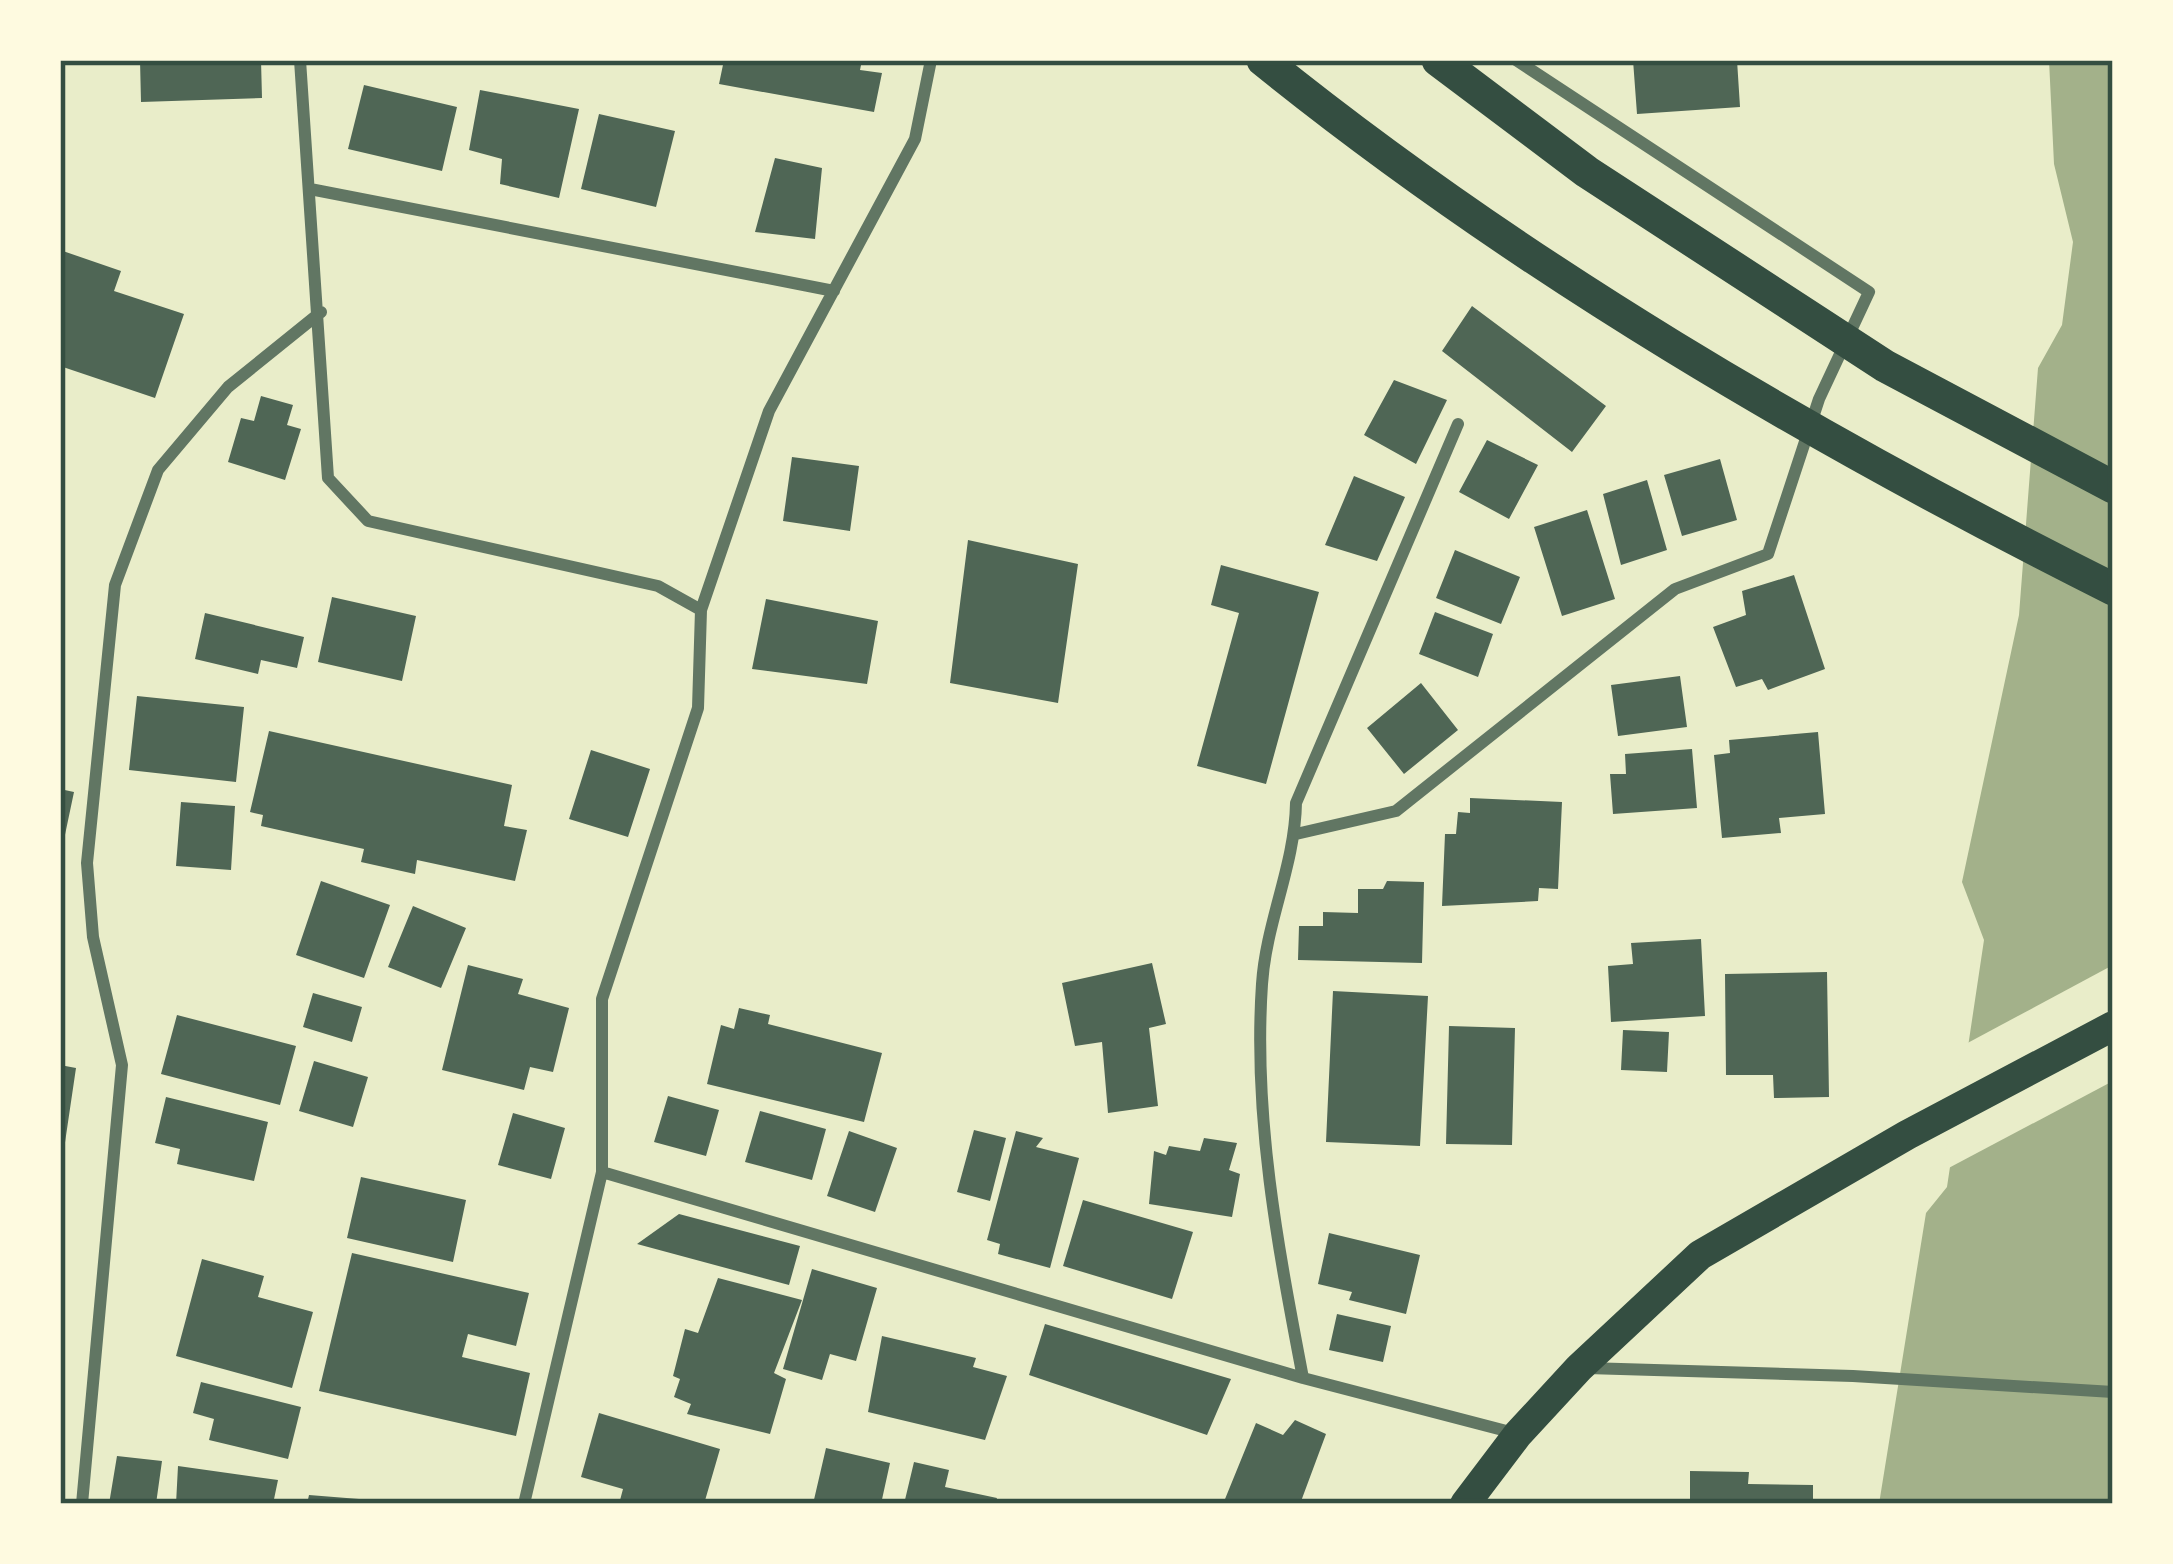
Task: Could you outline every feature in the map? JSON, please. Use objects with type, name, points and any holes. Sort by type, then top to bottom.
[{"type":"highway","points":[[1263,60],[1436,190],[1678,347],[1828,437],[2113,589]]},
{"type":"highway","points":[[1438,60],[1587,172],[1885,367],[2113,487]]},
{"type":"main road","points":[[1466,1504],[1518,1434],[1580,1368],[1700,1256],[1906,1135],[2113,1026]]},
{"type":"street","points":[[300,60],[321,312],[328,478],[368,521],[658,586],[701,610]]},
{"type":"street","points":[[524,1504],[602,1172],[602,999],[698,708],[701,610],[769,411],[915,139],[931,60]]},
{"type":"street","points":[[1295,834],[1396,811],[1675,589],[1768,554],[1819,399],[1869,292],[1516,60]]},
{"type":"street","points":[[310,189],[834,291]]},
{"type":"street","points":[[82,1504],[122,1065],[93,937],[87,863],[116,585],[158,470],[228,387],[321,312]]},
{"type":"street","points":[[1303,1378],[1274,1226],[1258,1069],[1262,978],[1295,834],[1296,803],[1458,424]]},
{"type":"street","points":[[602,1172],[1303,1378],[1518,1434]]},
{"type":"street","points":[[1580,1368],[1853,1376],[2113,1392]]},
{"type":"shaded area","points":[[2049,60],[2113,60],[2113,1504],[1879,1504],[1926,1213],[1947,1187],[1984,940],[1962,882],[2019,615],[2038,368],[2062,325],[2073,242],[2054,164]]},
{"type":"pier","points":[[2113,965],[2113,1081],[1943,1171],[1962,1046]]},
{"type":"building","points":[[140,60],[261,60],[262,98],[141,102]]},
{"type":"building","points":[[724,60],[862,60],[860,70],[882,73],[874,112],[719,84]]},
{"type":"building","points":[[1633,60],[1737,60],[1740,107],[1637,114]]},
{"type":"building","points":[[364,85],[457,107],[442,171],[348,149]]},
{"type":"building","points":[[480,90],[579,109],[559,198],[500,184],[502,159],[469,150]]},
{"type":"building","points":[[599,114],[675,131],[656,207],[581,189]]},
{"type":"building","points":[[775,158],[822,168],[815,239],[755,232]]},
{"type":"building","points":[[60,250],[121,271],[114,291],[184,314],[155,398],[60,366]]},
{"type":"building","points":[[1472,306],[1606,406],[1572,452],[1442,351]]},
{"type":"building","points":[[1394,380],[1447,400],[1416,464],[1364,435]]},
{"type":"building","points":[[261,396],[293,405],[287,425],[301,429],[285,480],[228,462],[241,418],[254,421]]},
{"type":"building","points":[[1487,440],[1538,465],[1509,519],[1459,492]]},
{"type":"building","points":[[792,457],[859,466],[850,531],[783,521]]},
{"type":"building","points":[[1720,459],[1737,520],[1682,536],[1664,475]]},
{"type":"building","points":[[1354,476],[1405,497],[1377,561],[1325,545]]},
{"type":"building","points":[[1647,480],[1667,550],[1621,565],[1603,494]]},
{"type":"building","points":[[1587,510],[1615,599],[1562,616],[1534,527]]},
{"type":"building","points":[[968,540],[1078,564],[1058,703],[950,683]]},
{"type":"building","points":[[1455,550],[1520,577],[1501,624],[1436,598]]},
{"type":"building","points":[[1221,565],[1319,592],[1266,784],[1197,766],[1239,613],[1211,605]]},
{"type":"building","points":[[1794,575],[1825,669],[1768,690],[1762,679],[1736,687],[1713,627],[1746,615],[1742,591]]},
{"type":"building","points":[[332,597],[416,616],[402,681],[318,662]]},
{"type":"building","points":[[766,599],[878,621],[867,684],[752,669]]},
{"type":"building","points":[[1435,612],[1493,634],[1478,677],[1419,654]]},
{"type":"building","points":[[205,613],[304,637],[297,668],[261,660],[258,674],[195,659]]},
{"type":"building","points":[[1680,676],[1687,727],[1618,736],[1611,685]]},
{"type":"building","points":[[1421,683],[1458,730],[1404,774],[1367,728]]},
{"type":"building","points":[[137,696],[244,707],[236,782],[129,770]]},
{"type":"building","points":[[269,731],[512,785],[504,826],[527,830],[515,881],[417,860],[415,874],[361,862],[364,849],[261,826],[263,815],[250,812]]},
{"type":"building","points":[[1818,732],[1825,814],[1779,818],[1781,833],[1722,838],[1714,755],[1730,753],[1729,740]]},
{"type":"building","points":[[1692,749],[1697,808],[1613,814],[1610,774],[1626,774],[1625,754]]},
{"type":"building","points":[[591,750],[650,769],[628,837],[569,819]]},
{"type":"building","points":[[60,789],[74,792],[62,849],[60,849]]},
{"type":"building","points":[[1470,798],[1562,802],[1558,889],[1539,888],[1538,901],[1442,906],[1445,834],[1456,834],[1458,812],[1470,813]]},
{"type":"building","points":[[181,802],[235,806],[231,870],[176,866]]},
{"type":"building","points":[[321,881],[390,905],[364,978],[296,955]]},
{"type":"building","points":[[1387,881],[1424,882],[1422,963],[1298,960],[1299,926],[1323,926],[1323,912],[1358,913],[1358,889],[1383,889]]},
{"type":"building","points":[[413,906],[466,928],[441,988],[388,967]]},
{"type":"building","points":[[1701,939],[1705,1016],[1611,1022],[1608,966],[1633,964],[1631,943]]},
{"type":"building","points":[[1152,963],[1166,1024],[1149,1028],[1158,1106],[1108,1113],[1102,1042],[1075,1046],[1062,983]]},
{"type":"building","points":[[468,965],[523,979],[518,994],[569,1008],[553,1072],[530,1067],[524,1090],[442,1070]]},
{"type":"building","points":[[1827,972],[1829,1097],[1774,1098],[1773,1075],[1726,1075],[1725,974]]},
{"type":"building","points":[[1333,991],[1428,996],[1420,1146],[1326,1142]]},
{"type":"building","points":[[313,993],[362,1007],[352,1042],[303,1027]]},
{"type":"building","points":[[739,1008],[770,1015],[768,1024],[882,1053],[864,1122],[707,1084],[721,1025],[734,1029]]},
{"type":"building","points":[[177,1015],[296,1046],[280,1105],[161,1074]]},
{"type":"building","points":[[1449,1026],[1515,1028],[1512,1145],[1446,1144]]},
{"type":"building","points":[[1623,1030],[1669,1032],[1667,1072],[1621,1070]]},
{"type":"building","points":[[314,1061],[368,1077],[353,1127],[299,1111]]},
{"type":"building","points":[[60,1065],[76,1068],[63,1156],[60,1155]]},
{"type":"building","points":[[668,1096],[719,1110],[706,1156],[654,1142]]},
{"type":"building","points":[[166,1097],[268,1122],[254,1181],[177,1164],[180,1149],[155,1143]]},
{"type":"building","points":[[760,1111],[826,1129],[812,1180],[745,1162]]},
{"type":"building","points":[[513,1113],[565,1128],[551,1179],[498,1165]]},
{"type":"building","points":[[974,1130],[1006,1138],[990,1201],[957,1192]]},
{"type":"building","points":[[849,1131],[897,1148],[875,1212],[827,1196]]},
{"type":"building","points":[[1016,1131],[1043,1138],[1036,1147],[1079,1158],[1050,1268],[998,1254],[1000,1244],[987,1240]]},
{"type":"building","points":[[1204,1138],[1237,1143],[1229,1170],[1240,1174],[1232,1217],[1149,1204],[1154,1151],[1166,1155],[1169,1146],[1200,1151]]},
{"type":"building","points":[[361,1177],[466,1200],[453,1262],[347,1238]]},
{"type":"building","points":[[1083,1200],[1193,1232],[1172,1299],[1063,1266]]},
{"type":"building","points":[[679,1214],[800,1246],[789,1285],[637,1244]]},
{"type":"building","points":[[1329,1233],[1420,1255],[1406,1314],[1349,1300],[1352,1292],[1318,1284]]},
{"type":"building","points":[[352,1253],[529,1293],[516,1346],[468,1334],[462,1357],[530,1373],[516,1436],[319,1391]]},
{"type":"building","points":[[202,1259],[264,1276],[258,1297],[313,1312],[292,1388],[176,1356]]},
{"type":"building","points":[[812,1269],[877,1288],[856,1361],[830,1354],[822,1380],[783,1369]]},
{"type":"building","points":[[718,1278],[802,1300],[774,1373],[786,1379],[770,1434],[687,1414],[691,1404],[674,1397],[680,1379],[673,1376],[685,1329],[698,1333]]},
{"type":"building","points":[[1337,1314],[1391,1326],[1383,1362],[1329,1350]]},
{"type":"building","points":[[1045,1324],[1231,1379],[1207,1435],[1029,1375]]},
{"type":"building","points":[[882,1336],[976,1358],[973,1367],[1007,1376],[985,1440],[868,1412]]},
{"type":"building","points":[[201,1382],[301,1407],[288,1459],[209,1440],[214,1419],[193,1413]]},
{"type":"building","points":[[599,1413],[720,1449],[704,1504],[619,1504],[623,1489],[581,1477]]},
{"type":"building","points":[[1295,1420],[1326,1434],[1300,1504],[1223,1504],[1256,1423],[1283,1435]]},
{"type":"building","points":[[826,1448],[890,1463],[881,1504],[813,1504]]},
{"type":"building","points":[[117,1456],[162,1461],[156,1504],[109,1504]]},
{"type":"building","points":[[914,1462],[949,1470],[945,1487],[997,1498],[995,1504],[904,1504]]},
{"type":"building","points":[[178,1466],[278,1480],[273,1504],[176,1504]]},
{"type":"building","points":[[1690,1471],[1749,1472],[1748,1484],[1813,1485],[1813,1504],[1690,1504]]},
{"type":"building","points":[[309,1495],[384,1501],[384,1504],[307,1504]]}]
